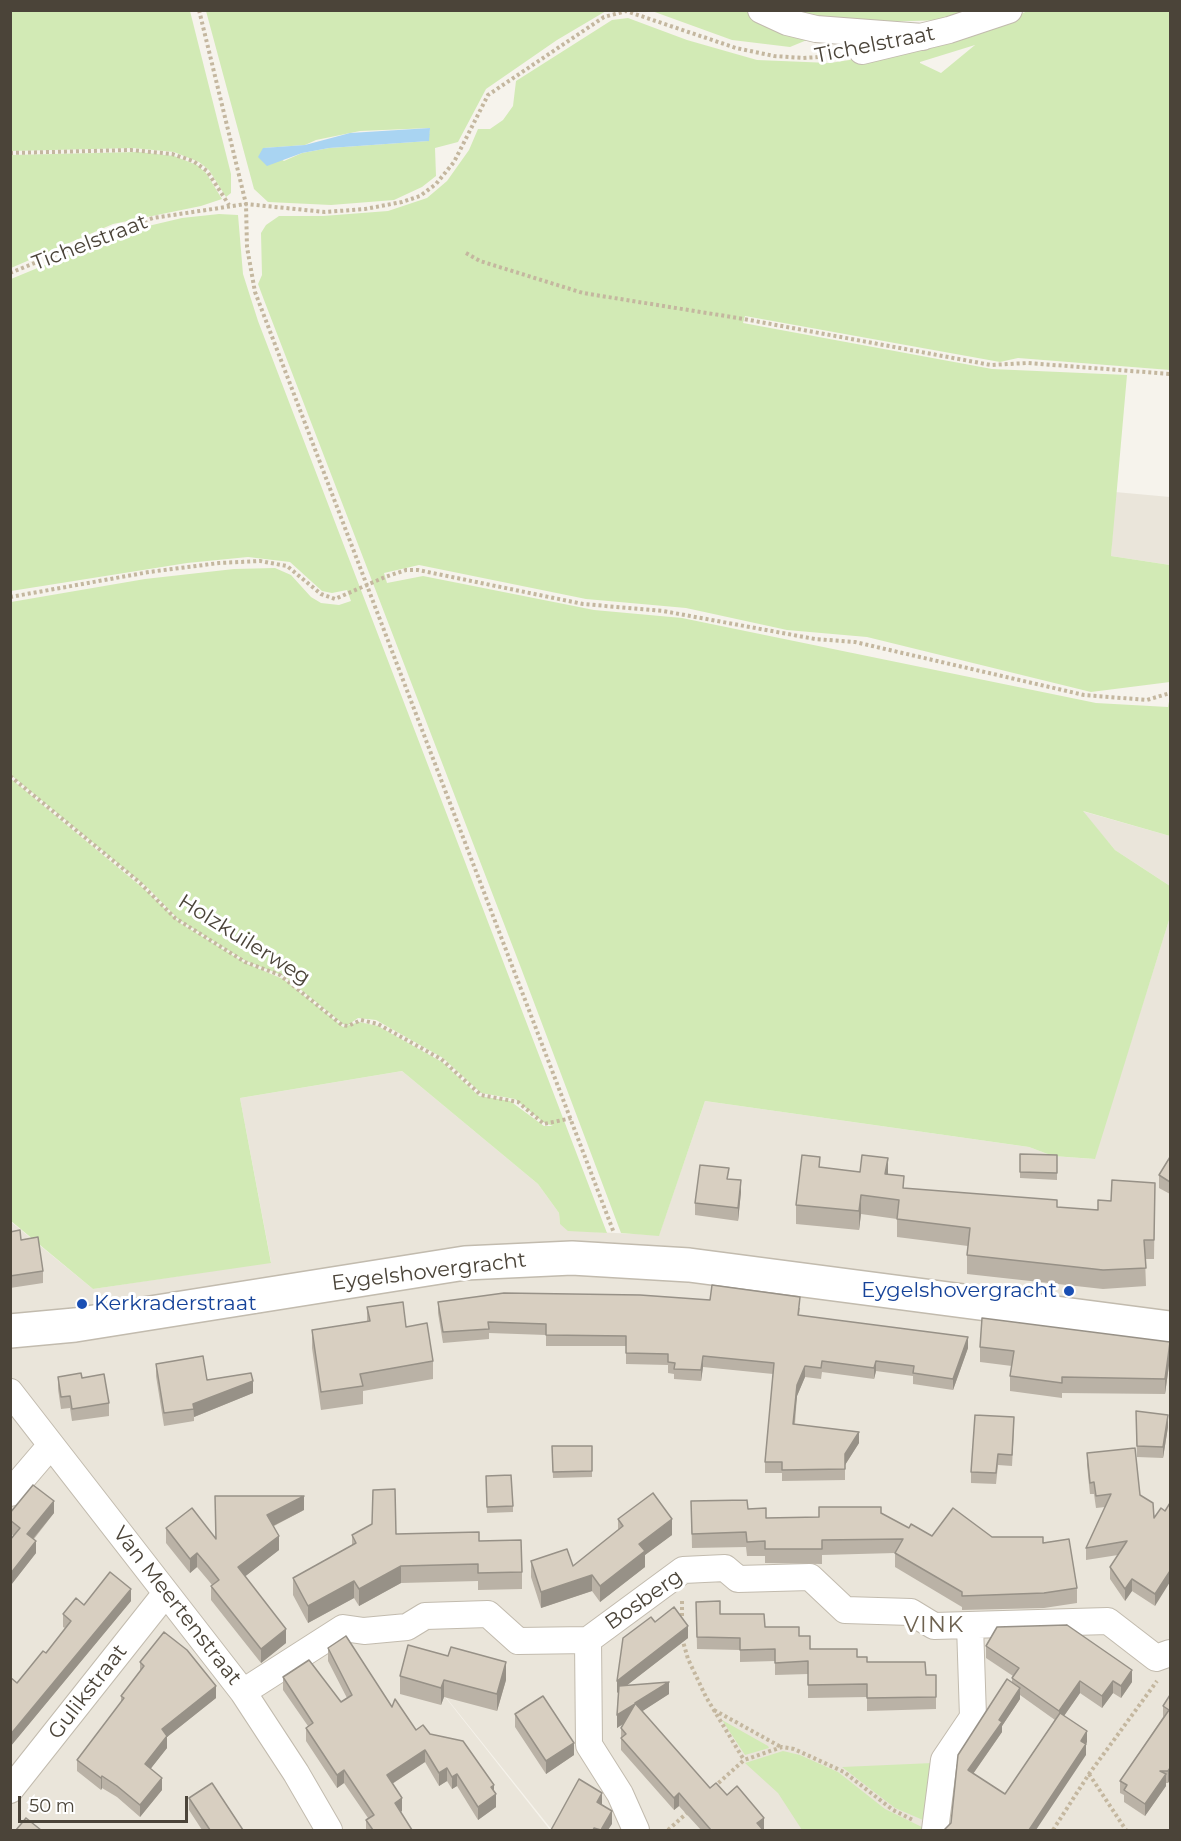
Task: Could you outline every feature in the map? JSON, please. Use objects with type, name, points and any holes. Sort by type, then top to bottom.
[{"type":"street","points":[[761,10],[787,22],[816,29],[922,37]]},
{"type":"street","name":"Tichelstraat","points":[[862,51],[922,37],[1009,10]]},
{"type":"street","name":"Eygelshovergracht","points":[[10,1331],[98,1321],[465,1263],[572,1258],[689,1265],[1170,1328]]},
{"type":"street","name":"Van Meertenstraat","points":[[10,1392],[243,1692],[296,1773],[329,1830]]},
{"type":"street","points":[[10,1493],[51,1445]]},
{"type":"street","name":"Bosberg","points":[[243,1692],[343,1628],[364,1631],[407,1627],[425,1616],[488,1614],[518,1641],[588,1640],[683,1570],[725,1568],[738,1579],[810,1577],[844,1610],[911,1612],[934,1626],[1108,1622],[1166,1663]]},
{"type":"street","name":"Gulikstraat","points":[[10,1790],[166,1593]]},
{"type":"street","points":[[935,1830],[944,1760],[973,1717],[970,1625]]},
{"type":"street","name":"Bosberg","points":[[588,1640],[590,1744],[620,1794],[636,1830]]},
{"type":"path","points":[[198,11],[246,204],[247,247],[255,292],[572,1118],[614,1233],[616,1260]]},
{"type":"path","name":"Tichelstraat","points":[[10,273],[129,225],[229,205],[246,204],[325,212],[364,209],[420,196],[436,184],[454,162],[488,95],[583,29],[604,17],[626,11],[736,48],[774,56],[832,57],[862,51]]},
{"type":"path","points":[[10,153],[131,150],[172,154],[193,161],[207,171],[229,205]]},
{"type":"path","points":[[466,253],[480,261],[583,292],[744,319],[990,365],[1028,363],[1170,374]]},
{"type":"path","points":[[10,597],[149,572],[219,563],[260,561],[287,566],[329,598],[343,597],[405,570],[418,570],[583,604],[674,612],[815,639],[855,642],[1084,695],[1147,700],[1170,693]]},
{"type":"path","name":"Holzkuilerweg","points":[[10,776],[138,881],[175,918],[245,962],[280,975],[342,1025],[348,1026],[361,1020],[378,1024],[441,1059],[481,1095],[518,1102],[544,1124],[572,1118]]},
{"type":"path","points":[[683,1570],[682,1645],[714,1710],[744,1760]]},
{"type":"path","points":[[1053,1830],[1166,1663]]},
{"type":"path","points":[[714,1710],[782,1747],[794,1749],[844,1772],[893,1810],[935,1830]]},
{"type":"path","points":[[706,1794],[744,1760],[782,1747]]},
{"type":"path","points":[[1089,1774],[1126,1830]]},
{"type":"path","points":[[668,1830],[690,1810]]},
{"type":"shaded area","points":[[1115,492],[1170,497],[1170,565],[1111,556]]},
{"type":"shaded area","points":[[1082,811],[1170,836],[1170,886],[1115,850]]},
{"type":"shaded area","points":[[1170,917],[1170,1830],[552,1830],[397,1636],[550,1830],[11,1830],[10,1221],[93,1289],[271,1262],[240,1098],[402,1071],[538,1184],[559,1213],[560,1224],[594,1232],[659,1235],[705,1101],[1029,1147],[1053,1156],[1094,1159]]},
{"type":"green space","points":[[10,11],[190,11],[231,174],[231,193],[226,197],[209,170],[199,162],[174,152],[133,148],[11,151]]},
{"type":"green space","points":[[206,11],[606,11],[557,40],[486,89],[458,142],[435,148],[436,176],[422,187],[394,200],[331,205],[268,202],[254,189]],"holes":[[[430,128],[428,141],[329,148],[302,153],[284,161],[264,148],[305,145],[316,140],[360,131]]]},
{"type":"green space","points":[[652,11],[994,11],[944,20],[848,23],[790,47],[732,40]]},
{"type":"green space","points":[[1028,11],[1170,11],[1170,370],[1018,358],[1000,362],[745,316],[743,323],[992,369],[1127,375],[1111,556],[1170,565],[1170,682],[1091,692],[867,637],[787,630],[686,608],[586,599],[419,565],[384,573],[387,583],[423,576],[594,610],[682,618],[1096,703],[1168,707],[1170,696],[1170,836],[1083,811],[1115,850],[1170,886],[1170,917],[1095,1159],[1053,1156],[1029,1147],[705,1101],[659,1236],[621,1233],[258,284],[262,275],[261,233],[266,225],[279,216],[323,216],[388,211],[427,198],[447,181],[469,150],[478,129],[490,129],[503,120],[513,106],[516,81],[612,20],[628,18],[687,40],[757,60],[830,63],[856,59],[1002,21]],"holes":[[[975,45],[941,73],[920,62]]]},
{"type":"green space","points":[[138,152],[174,156],[197,165],[206,173],[222,199],[201,206],[113,224],[11,268],[11,155]]},
{"type":"green space","points":[[219,214],[238,215],[243,274],[258,321],[607,1233],[568,1231],[560,1224],[559,1213],[538,1184],[402,1071],[240,1098],[271,1263],[93,1289],[11,1221],[10,778],[144,889],[180,923],[245,963],[283,979],[343,1027],[359,1022],[378,1026],[442,1062],[479,1096],[510,1101],[544,1126],[553,1126],[543,1122],[515,1099],[481,1093],[443,1058],[376,1020],[358,1018],[348,1025],[343,1024],[284,976],[244,960],[178,919],[148,888],[11,775],[11,602],[145,579],[234,569],[275,568],[291,575],[311,597],[321,603],[339,605],[351,601],[347,590],[332,593],[322,591],[290,562],[248,557],[187,563],[11,591],[11,279],[127,231],[182,218]]},
{"type":"green space","points":[[722,1720],[768,1746],[769,1748],[745,1755]]},
{"type":"green space","points":[[783,1751],[800,1755],[838,1772],[885,1809],[926,1829],[802,1830],[778,1793],[745,1763]]},
{"type":"green space","points":[[933,1763],[928,1819],[923,1820],[895,1808],[842,1767]]},
{"type":"water","points":[[430,128],[429,141],[329,148],[302,153],[267,166],[258,157],[263,148],[305,145],[350,133]]},
{"type":"building","points":[[1020,1154],[1057,1155],[1057,1173],[1020,1172]]},
{"type":"building","points":[[802,1155],[820,1157],[819,1167],[860,1172],[862,1155],[888,1158],[885,1174],[904,1176],[903,1188],[1057,1200],[1057,1207],[1098,1210],[1098,1200],[1111,1201],[1112,1180],[1155,1183],[1154,1240],[1144,1240],[1146,1268],[1103,1270],[967,1255],[970,1228],[897,1219],[899,1200],[861,1195],[859,1211],[796,1205]]},
{"type":"building","points":[[1170,1157],[1170,1182],[1159,1175]]},
{"type":"building","points":[[700,1165],[729,1168],[727,1179],[741,1180],[738,1208],[695,1203]]},
{"type":"building","points":[[20,1230],[21,1240],[38,1237],[43,1271],[10,1276],[10,1232]]},
{"type":"building","points":[[712,1285],[800,1297],[798,1315],[968,1337],[953,1379],[913,1373],[914,1366],[876,1361],[874,1368],[822,1361],[821,1368],[805,1366],[797,1385],[793,1424],[859,1432],[845,1454],[845,1469],[782,1470],[782,1462],[765,1462],[774,1363],[703,1356],[701,1370],[674,1369],[675,1363],[668,1362],[668,1354],[626,1353],[626,1336],[546,1335],[546,1324],[488,1322],[489,1329],[443,1332],[438,1302],[504,1293],[640,1295],[710,1300]]},
{"type":"building","points":[[403,1302],[406,1327],[427,1323],[433,1361],[360,1374],[363,1386],[321,1392],[312,1330],[370,1321],[367,1307]]},
{"type":"building","points":[[982,1318],[1170,1342],[1165,1379],[1062,1377],[1062,1383],[1010,1376],[1014,1351],[980,1347]]},
{"type":"building","points":[[203,1356],[207,1380],[251,1373],[253,1381],[193,1404],[194,1409],[164,1413],[156,1364]]},
{"type":"building","points":[[81,1373],[82,1378],[104,1374],[109,1403],[72,1409],[70,1396],[61,1397],[58,1377]]},
{"type":"building","points":[[1136,1411],[1168,1415],[1163,1447],[1137,1446]]},
{"type":"building","points":[[975,1415],[1014,1417],[1012,1455],[998,1454],[996,1473],[971,1472]]},
{"type":"building","points":[[552,1446],[592,1446],[592,1471],[553,1472]]},
{"type":"building","points":[[1135,1448],[1140,1495],[1153,1503],[1154,1518],[1161,1508],[1165,1511],[1170,1503],[1170,1571],[1155,1594],[1132,1579],[1125,1589],[1110,1567],[1127,1541],[1086,1548],[1111,1494],[1096,1496],[1094,1482],[1090,1483],[1087,1453]]},
{"type":"building","points":[[511,1475],[513,1506],[487,1507],[486,1476]]},
{"type":"building","points":[[33,1485],[54,1501],[27,1534],[36,1541],[11,1573],[10,1540],[20,1528],[10,1520],[10,1513]]},
{"type":"building","points":[[395,1489],[396,1534],[479,1532],[479,1541],[521,1540],[522,1572],[478,1573],[478,1564],[401,1566],[359,1589],[354,1581],[308,1606],[293,1578],[356,1543],[352,1535],[372,1524],[373,1490]]},
{"type":"building","points":[[653,1493],[672,1519],[639,1544],[645,1551],[600,1586],[592,1575],[541,1592],[531,1561],[567,1549],[573,1566],[623,1526],[618,1519]]},
{"type":"building","points":[[215,1496],[304,1496],[267,1515],[279,1536],[238,1567],[286,1629],[261,1649],[211,1586],[219,1580],[197,1553],[190,1559],[166,1528],[192,1508],[216,1539]]},
{"type":"building","points":[[747,1500],[748,1509],[766,1508],[766,1518],[819,1517],[819,1507],[881,1507],[881,1513],[909,1528],[911,1524],[932,1536],[953,1508],[992,1537],[1043,1537],[1043,1543],[1069,1539],[1077,1588],[1044,1593],[962,1596],[962,1592],[895,1553],[903,1539],[822,1540],[822,1549],[765,1549],[765,1541],[747,1542],[746,1532],[692,1534],[691,1501]]},
{"type":"building","points":[[110,1572],[131,1589],[10,1735],[10,1677],[17,1683],[43,1651],[46,1653],[71,1621],[63,1614],[76,1598],[84,1605]]},
{"type":"building","points":[[720,1601],[720,1614],[764,1614],[765,1627],[799,1627],[799,1636],[810,1636],[810,1649],[857,1649],[857,1657],[867,1657],[867,1662],[925,1662],[926,1675],[936,1675],[936,1697],[867,1698],[867,1684],[808,1685],[808,1661],[775,1663],[775,1649],[740,1650],[740,1638],[697,1637],[696,1602]]},
{"type":"building","points":[[674,1607],[688,1626],[617,1681],[623,1638],[651,1617],[655,1622]]},
{"type":"building","points":[[1067,1625],[1132,1670],[1121,1686],[1113,1681],[1102,1696],[1080,1681],[1059,1711],[1012,1678],[1019,1668],[986,1646],[997,1627]]},
{"type":"building","points":[[164,1632],[187,1650],[216,1686],[162,1729],[167,1736],[145,1764],[162,1778],[140,1805],[117,1786],[102,1776],[101,1778],[77,1760],[124,1698],[121,1696],[144,1666],[140,1662]]},
{"type":"building","points":[[346,1636],[392,1707],[395,1699],[416,1730],[423,1725],[430,1734],[463,1741],[494,1785],[491,1787],[496,1794],[478,1807],[457,1774],[452,1777],[447,1768],[439,1773],[425,1750],[387,1775],[402,1798],[395,1803],[412,1830],[373,1830],[366,1820],[374,1815],[344,1770],[337,1775],[306,1728],[313,1723],[283,1677],[309,1660],[341,1702],[352,1695],[328,1648]]},
{"type":"building","points":[[408,1645],[448,1656],[451,1647],[506,1662],[497,1694],[444,1680],[441,1688],[400,1676]]},
{"type":"building","points":[[1007,1679],[1020,1688],[999,1720],[1002,1722],[968,1770],[1005,1794],[1060,1713],[1087,1731],[1081,1741],[1086,1744],[1029,1830],[944,1830],[951,1823],[958,1755]]},
{"type":"building","points":[[669,1682],[635,1703],[710,1788],[716,1783],[727,1795],[737,1786],[764,1818],[757,1823],[763,1830],[711,1830],[679,1793],[674,1798],[621,1738],[626,1734],[621,1728],[635,1704],[617,1715],[619,1686]]},
{"type":"building","points":[[1170,1695],[1170,1768],[1168,1771],[1160,1771],[1166,1774],[1145,1804],[1124,1790],[1127,1785],[1120,1781],[1169,1710],[1163,1706]]},
{"type":"building","points":[[543,1696],[574,1743],[546,1761],[515,1714]]},
{"type":"building","points":[[579,1779],[602,1793],[597,1802],[612,1811],[601,1830],[594,1828],[593,1830],[551,1830]]},
{"type":"building","points":[[212,1783],[243,1830],[210,1830],[189,1798]]},
{"type":"building","points":[[26,1818],[41,1830],[16,1830]]},
{"type":"place","name":"Eygelshovergracht","points":[[1069,1291]]},
{"type":"place","name":"Kerkraderstraat","points":[[82,1304]]},
{"type":"district","name":"VINK","points":[[934,1626]]}]
